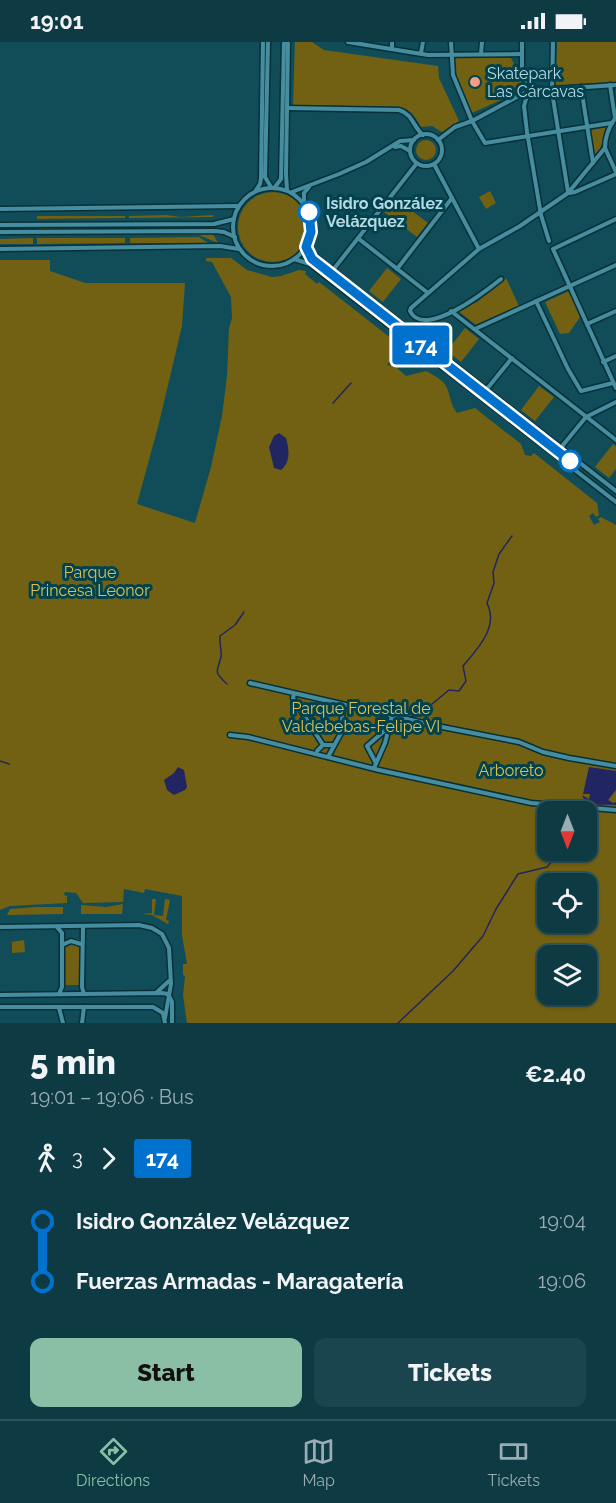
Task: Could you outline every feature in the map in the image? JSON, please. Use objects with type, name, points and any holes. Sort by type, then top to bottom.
[{"type":"street","points":[[254,192],[261,178],[263,42]]},
{"type":"street","points":[[268,42],[265,177],[273,187],[289,191],[304,204]]},
{"type":"street","points":[[286,42],[280,181],[273,187],[254,192],[246,197],[239,206],[234,219],[235,237],[240,249],[251,260],[266,266],[282,265],[294,260],[308,244],[311,220],[304,204],[304,194],[312,185]]},
{"type":"street","points":[[286,42],[289,191]]},
{"type":"street","points":[[348,42],[420,54],[522,54]]},
{"type":"street","points":[[392,42],[392,49]]},
{"type":"street","points":[[420,54],[423,42]]},
{"type":"street","points":[[451,42],[453,75],[472,121],[485,143],[611,123]]},
{"type":"street","points":[[481,54],[482,42]]},
{"type":"street","points":[[522,42],[522,68],[528,91],[524,106],[528,137],[541,212],[549,241]]},
{"type":"street","points":[[553,42],[552,88],[568,193]]},
{"type":"street","points":[[568,193],[616,173],[605,148],[611,123],[616,118],[610,85]]},
{"type":"street","points":[[438,140],[455,127],[472,121],[528,91],[616,85]]},
{"type":"street","points":[[581,87],[593,163]]},
{"type":"street","points":[[287,108],[399,110],[410,115],[423,135]]},
{"type":"street","points":[[289,191],[339,174],[392,148],[401,146],[410,152],[417,163],[425,166],[434,164],[442,153],[438,140],[430,135],[400,141],[392,148]]},
{"type":"street","points":[[410,152],[414,140]]},
{"type":"street","points":[[501,279],[475,300],[426,321],[416,320],[410,311],[479,249],[509,233],[568,193],[605,148]]},
{"type":"street","points":[[333,270],[417,163]]},
{"type":"street","points":[[434,164],[479,249]]},
{"type":"street","points":[[397,269],[452,198]]},
{"type":"street","points":[[0,208],[239,206]]},
{"type":"street","points":[[0,225],[214,224],[234,219]]},
{"type":"street","points":[[616,219],[553,249],[616,388]]},
{"type":"street","points":[[0,232],[215,231],[235,237]]},
{"type":"street","points":[[358,239],[428,293]]},
{"type":"street","points":[[308,244],[314,255],[616,491]]},
{"type":"street","points":[[0,249],[220,246],[240,249]]},
{"type":"street","points":[[294,260],[310,264],[616,502]]},
{"type":"street","points":[[475,329],[616,265]]},
{"type":"street","points":[[536,301],[568,369],[581,390],[613,383]]},
{"type":"street","points":[[451,311],[616,440]]},
{"type":"street","points":[[587,324],[616,311]]},
{"type":"street","points":[[603,362],[616,356]]},
{"type":"street","points":[[486,390],[512,358]]},
{"type":"street","points":[[562,449],[586,417],[616,402]]},
{"type":"street","points":[[250,683],[519,742],[543,752],[569,758],[616,766]]},
{"type":"street","points":[[294,694],[293,698],[323,745]]},
{"type":"street","points":[[328,757],[341,733],[343,705]]},
{"type":"street","points":[[374,768],[386,743],[393,716]]},
{"type":"street","points":[[376,763],[367,746],[390,725]]},
{"type":"street","points":[[230,735],[531,803],[616,810]]},
{"type":"street","points":[[317,751],[323,745],[332,745]]},
{"type":"street","points":[[0,927],[140,926],[158,931],[166,940],[169,948],[170,978],[165,1021]]},
{"type":"street","points":[[56,927],[61,931],[62,945],[62,987],[59,994]]},
{"type":"street","points":[[83,927],[82,987],[84,994]]},
{"type":"street","points":[[62,945],[64,942],[71,941],[82,945]]},
{"type":"street","points":[[156,993],[165,987],[170,978]]},
{"type":"street","points":[[0,995],[168,994]]},
{"type":"street","points":[[168,994],[171,1002],[172,1023]]},
{"type":"street","points":[[58,1007],[63,1023]]},
{"type":"street","points":[[82,1023],[84,1007]]},
{"type":"street","points":[[0,1008],[155,1007],[163,1013],[165,1021]]},
{"type":"green space","points":[[295,42],[312,42],[324,50],[438,66],[439,78],[459,121],[442,132],[432,126],[421,127],[412,114],[400,107],[293,105]]},
{"type":"green space","points":[[557,42],[616,42],[616,82],[556,85]]},
{"type":"green space","points":[[454,57],[511,58],[525,89],[472,113],[455,75]]},
{"type":"green space","points":[[607,127],[600,149],[595,155],[590,130]]},
{"type":"green space","points":[[426,140],[433,143],[436,150],[433,157],[426,160],[419,157],[416,150],[419,143]]},
{"type":"green space","points":[[490,191],[496,203],[486,209],[479,197]]},
{"type":"green space","points":[[273,192],[286,195],[298,202],[305,214],[308,227],[305,240],[298,252],[286,259],[273,262],[260,259],[248,252],[241,240],[238,227],[241,214],[248,202],[260,195]]},
{"type":"green space","points":[[395,198],[428,223],[417,237],[384,212]]},
{"type":"green space","points":[[213,215],[213,217],[129,218],[129,216],[181,217]]},
{"type":"green space","points":[[37,216],[125,216],[125,218],[37,219]]},
{"type":"green space","points":[[125,227],[125,229],[37,230],[37,228]]},
{"type":"green space","points":[[129,234],[213,234],[218,243],[199,235]]},
{"type":"green space","points":[[199,237],[208,243],[130,243],[130,238]]},
{"type":"green space","points":[[33,238],[33,244],[0,244],[0,239]]},
{"type":"green space","points":[[37,238],[125,238],[125,243],[37,244]]},
{"type":"green space","name":"Parque Forestal de Valdebebas-Felipe VI","points":[[206,258],[231,258],[247,270],[272,277],[299,270],[306,271],[305,274],[317,284],[319,282],[401,346],[387,365],[396,367],[406,376],[426,371],[437,377],[446,386],[457,413],[475,408],[521,444],[525,455],[531,456],[534,453],[597,503],[599,515],[596,517],[593,513],[589,516],[594,525],[600,522],[598,519],[601,517],[616,525],[616,1023],[187,1023],[183,995],[185,976],[183,975],[183,964],[187,964],[182,935],[182,896],[145,889],[144,893],[124,889],[123,902],[83,903],[76,893],[65,892],[67,903],[10,906],[0,910],[0,260],[50,260],[50,271],[85,283],[185,283],[182,326],[137,504],[195,523],[211,467],[222,416],[227,376],[229,328],[232,318],[231,297],[212,262],[206,261]]},
{"type":"green space","points":[[387,268],[401,279],[383,302],[369,291]]},
{"type":"green space","points":[[506,278],[519,306],[476,325],[458,311],[477,302]]},
{"type":"green space","points":[[569,291],[580,317],[569,333],[560,334],[545,302]]},
{"type":"green space","points":[[465,328],[479,339],[461,362],[447,351]]},
{"type":"green space","points":[[539,386],[554,397],[535,421],[521,410]]},
{"type":"green space","points":[[613,444],[616,446],[616,469],[609,478],[595,467]]},
{"type":"green space","points":[[152,899],[156,899],[154,915],[163,916],[165,899],[170,900],[166,920],[169,921],[168,924],[152,915],[142,914],[152,913]]},
{"type":"green space","points":[[123,904],[122,914],[81,914],[81,905],[106,907]]},
{"type":"green space","points":[[63,907],[63,914],[7,915],[10,909]]},
{"type":"green space","points":[[63,939],[80,939],[80,985],[63,985]]},
{"type":"green space","points":[[24,940],[25,952],[12,953],[12,942]]},
{"type":"shaded area","points":[[279,433],[286,438],[288,451],[288,459],[281,470],[274,468],[269,447],[274,436]]},
{"type":"shaded area","points":[[178,767],[184,770],[187,787],[174,795],[167,790],[164,780]]},
{"type":"shaded area","points":[[589,767],[616,771],[616,790],[608,800],[616,802],[616,805],[586,801],[582,795],[589,799],[590,794],[583,794]]},
{"type":"waterway","points":[[333,403],[351,383]]},
{"type":"waterway","points":[[411,717],[426,709],[449,690],[459,691],[466,681],[463,666],[489,629],[490,612],[487,603],[494,583],[493,572],[499,554],[512,536]]},
{"type":"waterway","points":[[227,684],[217,672],[221,654],[220,636],[235,625],[244,612]]},
{"type":"waterway","points":[[0,761],[9,764]]},
{"type":"waterway","points":[[398,1023],[453,971],[483,936],[496,909],[518,874],[547,867],[552,861]]},
{"type":"bus line","name":"174","points":[[309,212],[312,226],[306,247],[312,259],[570,461]]},
{"type":"place","name":"Skatepark Las Cárcavas","points":[[475,82]]},
{"type":"place","name":"Isidro González Velázquez","points":[[309,212]]},
{"type":"park label","name":"Parque Princesa Leonor","points":[[90,581]]},
{"type":"park label","name":"Arboreto","points":[[511,770]]}]
